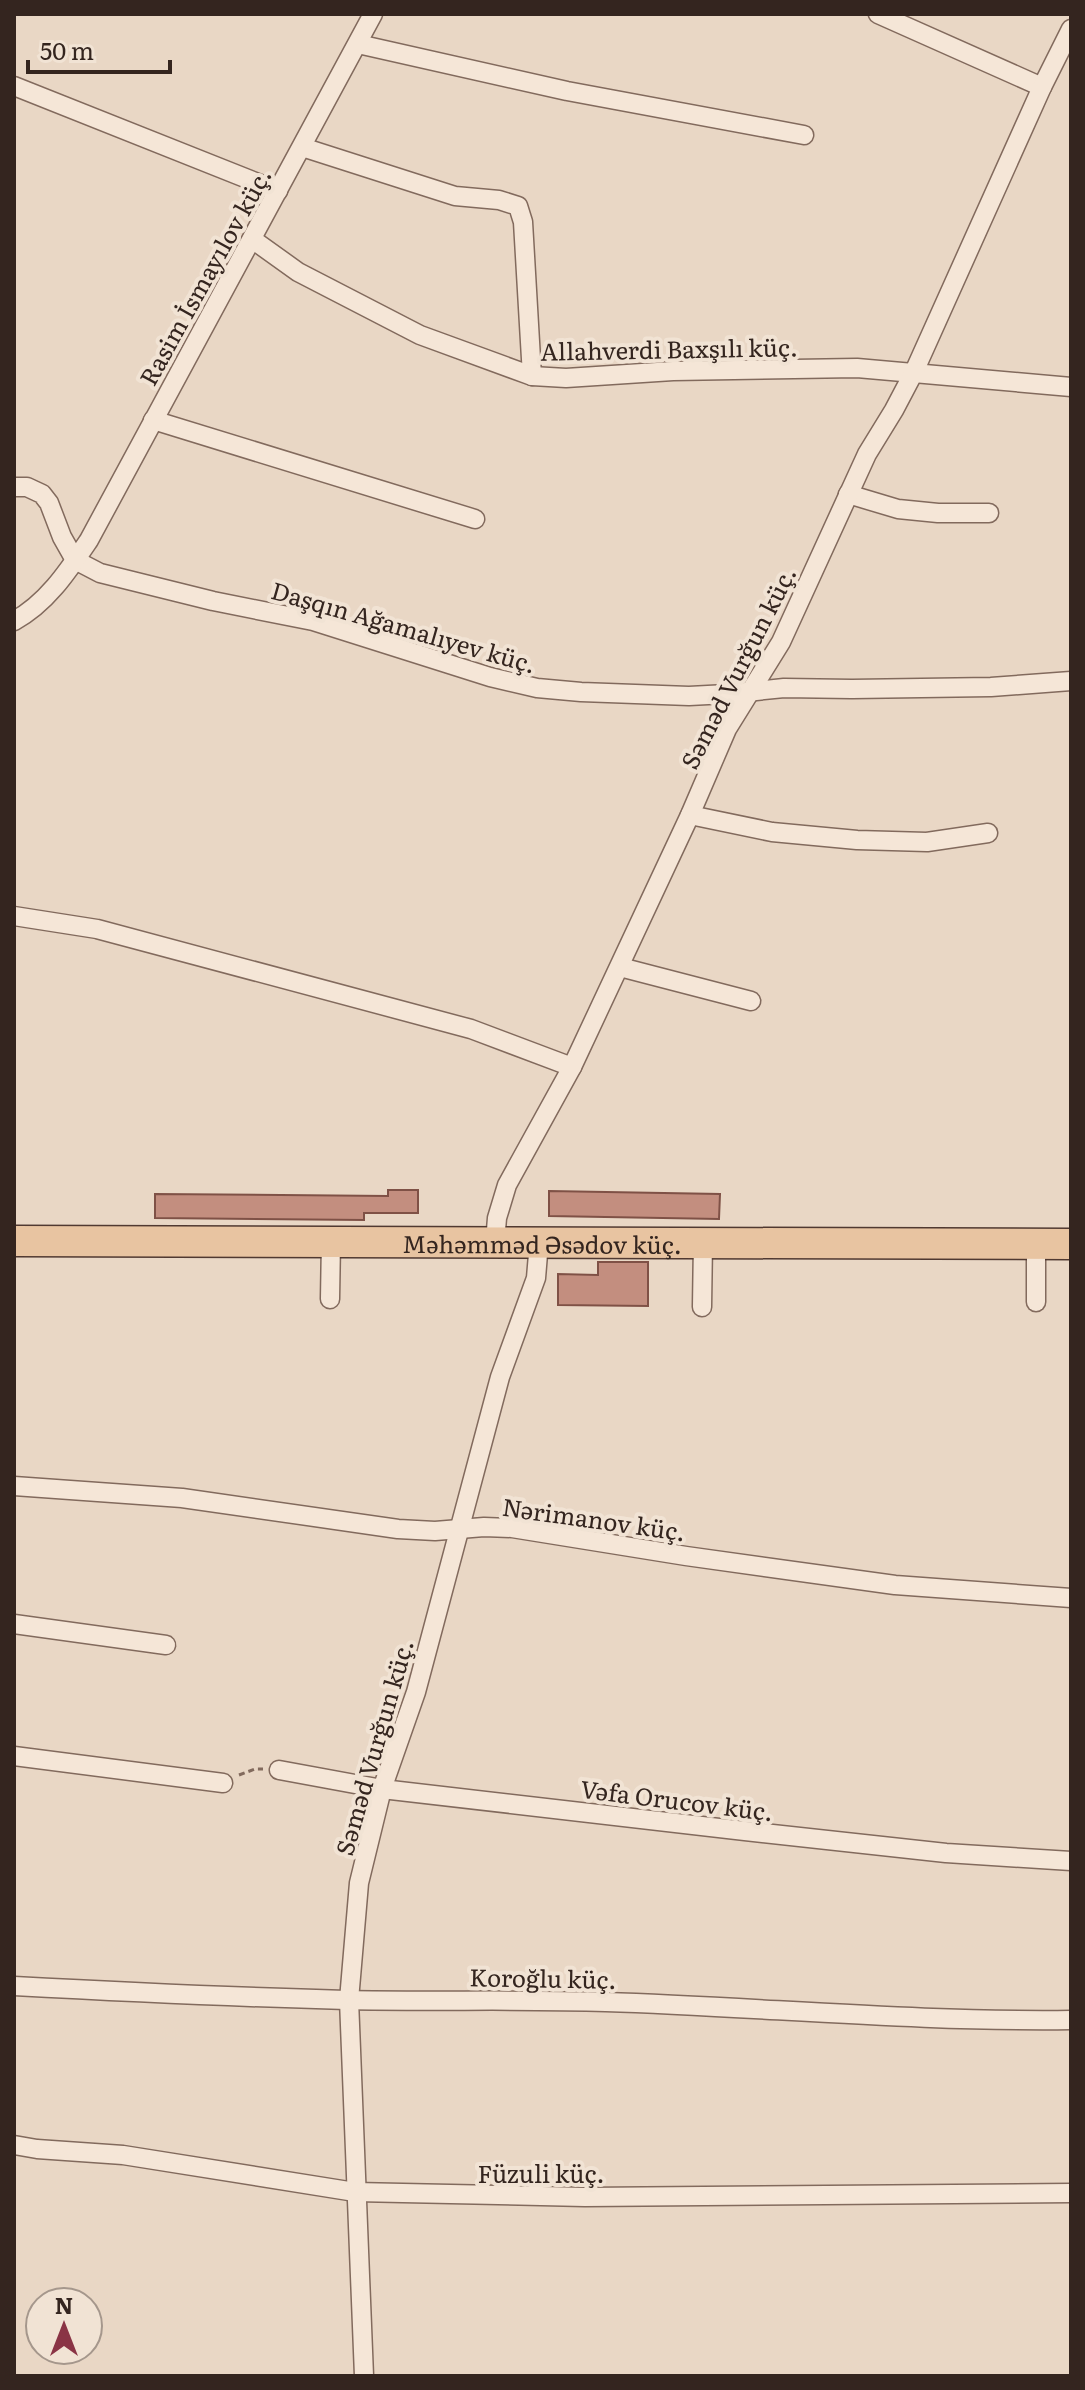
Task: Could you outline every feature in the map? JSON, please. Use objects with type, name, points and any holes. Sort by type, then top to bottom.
[{"type":"main road","name":"Məhəmməd Əsədov küç.","points":[[14,1241],[1071,1244]]},
{"type":"street","name":"Rasim İsmayılov küç.","points":[[14,621],[31,612],[49,594],[75,560],[105,511],[373,14]]},
{"type":"street","points":[[878,14],[1042,87]]},
{"type":"street","name":"Səməd Vurğun küç.","points":[[495,1242],[497,1218],[507,1185],[572,1067],[727,729],[781,642],[867,454],[914,372],[1042,87],[1070,32]]},
{"type":"street","points":[[358,44],[567,91],[804,135]]},
{"type":"street","points":[[14,86],[278,191]]},
{"type":"street","points":[[302,147],[455,196],[499,200],[518,206],[523,222],[532,376]]},
{"type":"street","name":"Allahverdi Baxşılı küç.","points":[[252,239],[298,272],[420,335],[532,376],[566,378],[673,371],[857,368],[1071,387]]},
{"type":"street","points":[[153,420],[475,519]]},
{"type":"street","points":[[14,487],[27,487],[42,494],[75,560]]},
{"type":"street","points":[[848,494],[898,509],[989,513]]},
{"type":"street","name":"Daşqın Ağamalıyev küç.","points":[[75,560],[100,573],[213,601],[313,621],[490,677],[537,688],[689,696],[784,688],[991,687],[1071,681]]},
{"type":"street","points":[[690,815],[772,832],[857,840],[927,842],[988,833]]},
{"type":"street","points":[[14,916],[97,929],[471,1029],[572,1067]]},
{"type":"street","points":[[620,967],[751,1001]]},
{"type":"street","points":[[330,1299],[331,1241]]},
{"type":"street","name":"Səməd Vurğun küç.","points":[[364,2376],[349,2000],[359,1883],[382,1789],[416,1692],[480,1445],[500,1377],[536,1278],[539,1242]]},
{"type":"street","points":[[702,1307],[703,1242]]},
{"type":"street","points":[[1036,1243],[1036,1302]]},
{"type":"street","name":"Nərimanov küç.","points":[[14,1486],[182,1498],[398,1529],[512,1528],[895,1585],[1071,1598]]},
{"type":"street","points":[[14,1624],[166,1645]]},
{"type":"street","points":[[14,1756],[223,1783]]},
{"type":"street","name":"Vəfa Orucov küç.","points":[[279,1770],[382,1789],[946,1853],[1071,1861]]},
{"type":"street","name":"Koroğlu küç.","points":[[14,1986],[143,1994],[349,2000],[539,2000],[727,2006],[894,2017],[1071,2020]]},
{"type":"street","name":"Füzuli küç.","points":[[14,2145],[123,2155],[355,2192],[570,2197],[1071,2193]]},
{"type":"path","points":[[223,1783],[255,1769],[279,1770]]},
{"type":"building","points":[[388,1190],[418,1190],[418,1213],[364,1213],[364,1220],[155,1218],[155,1194],[388,1196]]},
{"type":"building","points":[[549,1191],[720,1194],[719,1219],[549,1216]]},
{"type":"building","points":[[598,1262],[648,1262],[648,1306],[558,1305],[558,1274],[598,1275]]}]
